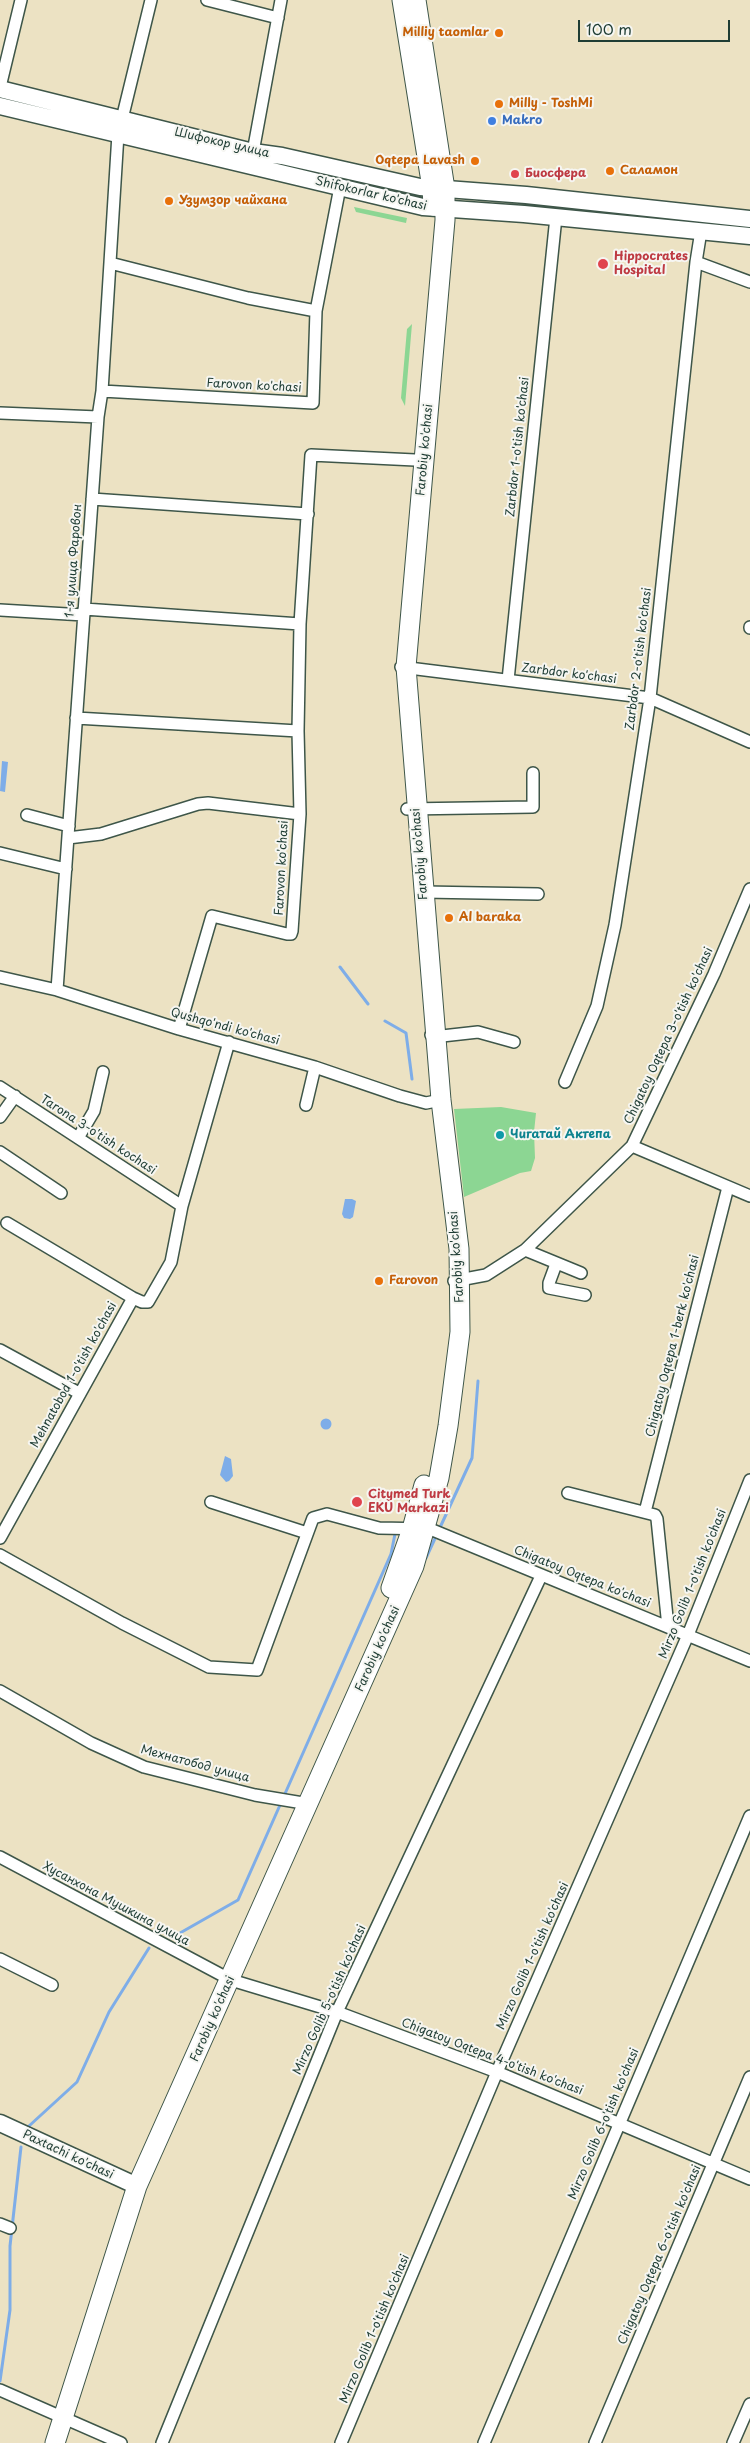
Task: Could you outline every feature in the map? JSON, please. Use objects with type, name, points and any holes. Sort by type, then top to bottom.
[{"type":"main road","name":"Farobiy ko'chasi","points":[[402,0],[438,188]]},
{"type":"main road","name":"Farobiy ko'chasi","points":[[402,667],[439,208],[416,0]]},
{"type":"main road","name":"Шифокор улица","points":[[0,88],[120,126],[282,156],[378,178],[438,188]]},
{"type":"main road","name":"Shifokorlar ko'chasi","points":[[0,106],[120,126],[340,187],[439,208],[524,214],[750,236]]},
{"type":"main road","points":[[438,188],[526,195],[750,219]]},
{"type":"main road","points":[[524,214],[526,195]]},
{"type":"main road","name":"Farobiy ko'chasi","points":[[44,2443],[58,2416],[132,2184],[303,1804],[383,1639],[414,1566],[413,1529],[439,1478],[460,1332],[456,1281],[459,1249],[437,1101],[402,667],[415,460],[439,208]]},
{"type":"main road","name":"Farobiy ko'chasi","points":[[412,809],[424,892],[431,1035]]},
{"type":"main road","name":"Paxtachi ko'chasi","points":[[0,2123],[132,2184]]},
{"type":"main road","name":"Farobiy ko'chasi","points":[[55,2443],[58,2416]]},
{"type":"street","points":[[0,88],[21,0]]},
{"type":"street","name":"1-я улица Фаровон","points":[[58,990],[76,718],[98,417],[102,391],[120,126],[151,0]]},
{"type":"street","points":[[207,0],[278,18]]},
{"type":"street","points":[[254,152],[281,0]]},
{"type":"street","name":"Farovon ko'chasi","points":[[102,391],[313,403],[316,311],[340,187]]},
{"type":"street","name":"Zarbdor 1-o'tish ko'chasi","points":[[508,680],[556,217]]},
{"type":"street","name":"Zarbdor 2-o'tish ko'chasi","points":[[565,1082],[590,1024],[603,982],[616,915],[650,698],[696,262],[701,231]]},
{"type":"street","points":[[696,262],[750,282]]},
{"type":"street","points":[[110,263],[248,298],[316,311]]},
{"type":"street","points":[[0,413],[98,417]]},
{"type":"street","name":"Farovon ko'chasi","points":[[179,1029],[212,916],[291,934],[300,814],[298,731],[300,624],[311,455],[415,460]]},
{"type":"street","points":[[92,499],[308,514]]},
{"type":"street","points":[[0,610],[84,612],[300,624]]},
{"type":"street","name":"Zarbdor ko'chasi","points":[[402,667],[650,698],[750,742]]},
{"type":"street","points":[[76,718],[298,731]]},
{"type":"street","points":[[412,809],[533,807],[533,773]]},
{"type":"street","name":"Farovon ko'chasi","points":[[68,838],[101,834],[198,804],[208,803],[300,814]]},
{"type":"street","points":[[27,815],[69,826]]},
{"type":"street","points":[[0,853],[66,869]]},
{"type":"street","name":"Chigatoy Oqtepa 3-o'tish ko'chasi","points":[[456,1281],[486,1275],[525,1250],[632,1146],[714,974],[750,889]]},
{"type":"street","points":[[424,892],[538,894]]},
{"type":"street","name":"Qushqo'ndi ko'chasi","points":[[0,977],[58,990],[179,1029],[316,1067],[400,1096],[426,1103],[437,1101]]},
{"type":"street","points":[[431,1035],[478,1032],[514,1042]]},
{"type":"street","name":"Mehnatobod 1-o'tish ko'chasi","points":[[0,1538],[4,1523],[133,1298],[142,1302],[148,1302],[165,1276],[171,1262],[182,1206],[229,1042]]},
{"type":"street","points":[[306,1105],[316,1067]]},
{"type":"street","points":[[78,1138],[94,1111],[103,1072]]},
{"type":"street","name":"Tarona 3-o'tish kochasi","points":[[0,1087],[182,1206]]},
{"type":"street","points":[[0,1118],[15,1096]]},
{"type":"street","points":[[632,1146],[750,1196]]},
{"type":"street","points":[[0,1152],[61,1193]]},
{"type":"street","name":"Chigatoy Oqtepa 1-berk ko'chasi","points":[[645,1512],[728,1187]]},
{"type":"street","points":[[7,1223],[133,1298]]},
{"type":"street","points":[[525,1250],[556,1264],[581,1272]]},
{"type":"street","points":[[556,1264],[549,1288],[585,1295]]},
{"type":"street","points":[[0,1350],[79,1393]]},
{"type":"street","name":"Mirzo Golib 1-o'tish ko'chasi","points":[[341,2443],[497,2072],[688,1635],[750,1480]]},
{"type":"street","points":[[568,1493],[655,1515],[657,1518],[668,1627]]},
{"type":"street","points":[[0,1555],[122,1623],[209,1667],[257,1670],[307,1533],[212,1502]]},
{"type":"street","name":"Chigatoy Oqtepa ko'chasi","points":[[307,1533],[313,1518],[327,1514],[379,1528],[438,1532],[540,1576],[750,1661]]},
{"type":"street","name":"Mirzo Golib 5-o'tish ko'chasi","points":[[162,2443],[337,2012],[540,1576]]},
{"type":"street","name":"Мехнатобод улица","points":[[0,1691],[91,1743],[144,1767],[303,1804]]},
{"type":"street","name":"Mirzo Golib 6-o'tish ko'chasi","points":[[484,2443],[750,1816]]},
{"type":"street","name":"Хусанхона Мушкина улица","points":[[0,1857],[225,1977]]},
{"type":"street","points":[[0,1960],[52,1985]]},
{"type":"street","name":"Chigatoy Oqtepa 4-o'tish ko'chasi","points":[[225,1977],[337,2012],[497,2072],[750,2179]]},
{"type":"street","name":"Chigatoy Oqtepa 6-o'tish ko'chasi","points":[[595,2443],[750,2078]]},
{"type":"street","points":[[0,2390],[121,2443]]},
{"type":"street","points":[[734,2443],[750,2406]]},
{"type":"green space","points":[[354,207],[407,218],[406,223],[356,212]]},
{"type":"green space","points":[[412,324],[405,406],[401,398],[407,329]]},
{"type":"green space","points":[[501,1107],[536,1113],[534,1132],[535,1158],[531,1171],[520,1173],[464,1197],[454,1109]]},
{"type":"water","points":[[2,761],[8,762],[5,792],[0,791]]},
{"type":"water","points":[[345,1199],[356,1201],[353,1217],[350,1219],[344,1218],[342,1214]]},
{"type":"water","points":[[326,1418],[332,1424],[326,1430],[320,1424]]},
{"type":"water","points":[[225,1456],[231,1459],[233,1476],[226,1482],[220,1475]]},
{"type":"waterway","points":[[340,967],[368,1004]]},
{"type":"waterway","points":[[385,1021],[406,1033],[412,1079]]},
{"type":"waterway","points":[[426,1558],[472,1458],[478,1381]]},
{"type":"waterway","points":[[173,1937],[238,1900],[391,1554],[395,1534]]},
{"type":"waterway","points":[[29,2126],[77,2082],[109,2012],[149,1948]]},
{"type":"waterway","points":[[0,2381],[10,2310],[10,2246],[21,2147]]},
{"type":"place","name":"Milliy taomlar","points":[[499,33]]},
{"type":"place","name":"Milly - ToshMi","points":[[499,104]]},
{"type":"place","name":"Makro","points":[[492,121]]},
{"type":"place","name":"Oqtepa Lavash","points":[[475,161]]},
{"type":"place","name":"Саламон","points":[[610,171]]},
{"type":"place","name":"Биосфера","points":[[515,174]]},
{"type":"place","name":"Узумзор чайхана","points":[[169,201]]},
{"type":"place","name":"Hippocrates Hospital","points":[[603,264]]},
{"type":"place","name":"Al baraka","points":[[449,918]]},
{"type":"place","name":"Чигатай Актепа","points":[[500,1135]]},
{"type":"place","name":"Farovon","points":[[379,1281]]},
{"type":"place","name":"Citymed Turk EKU Markazi","points":[[357,1502]]}]
